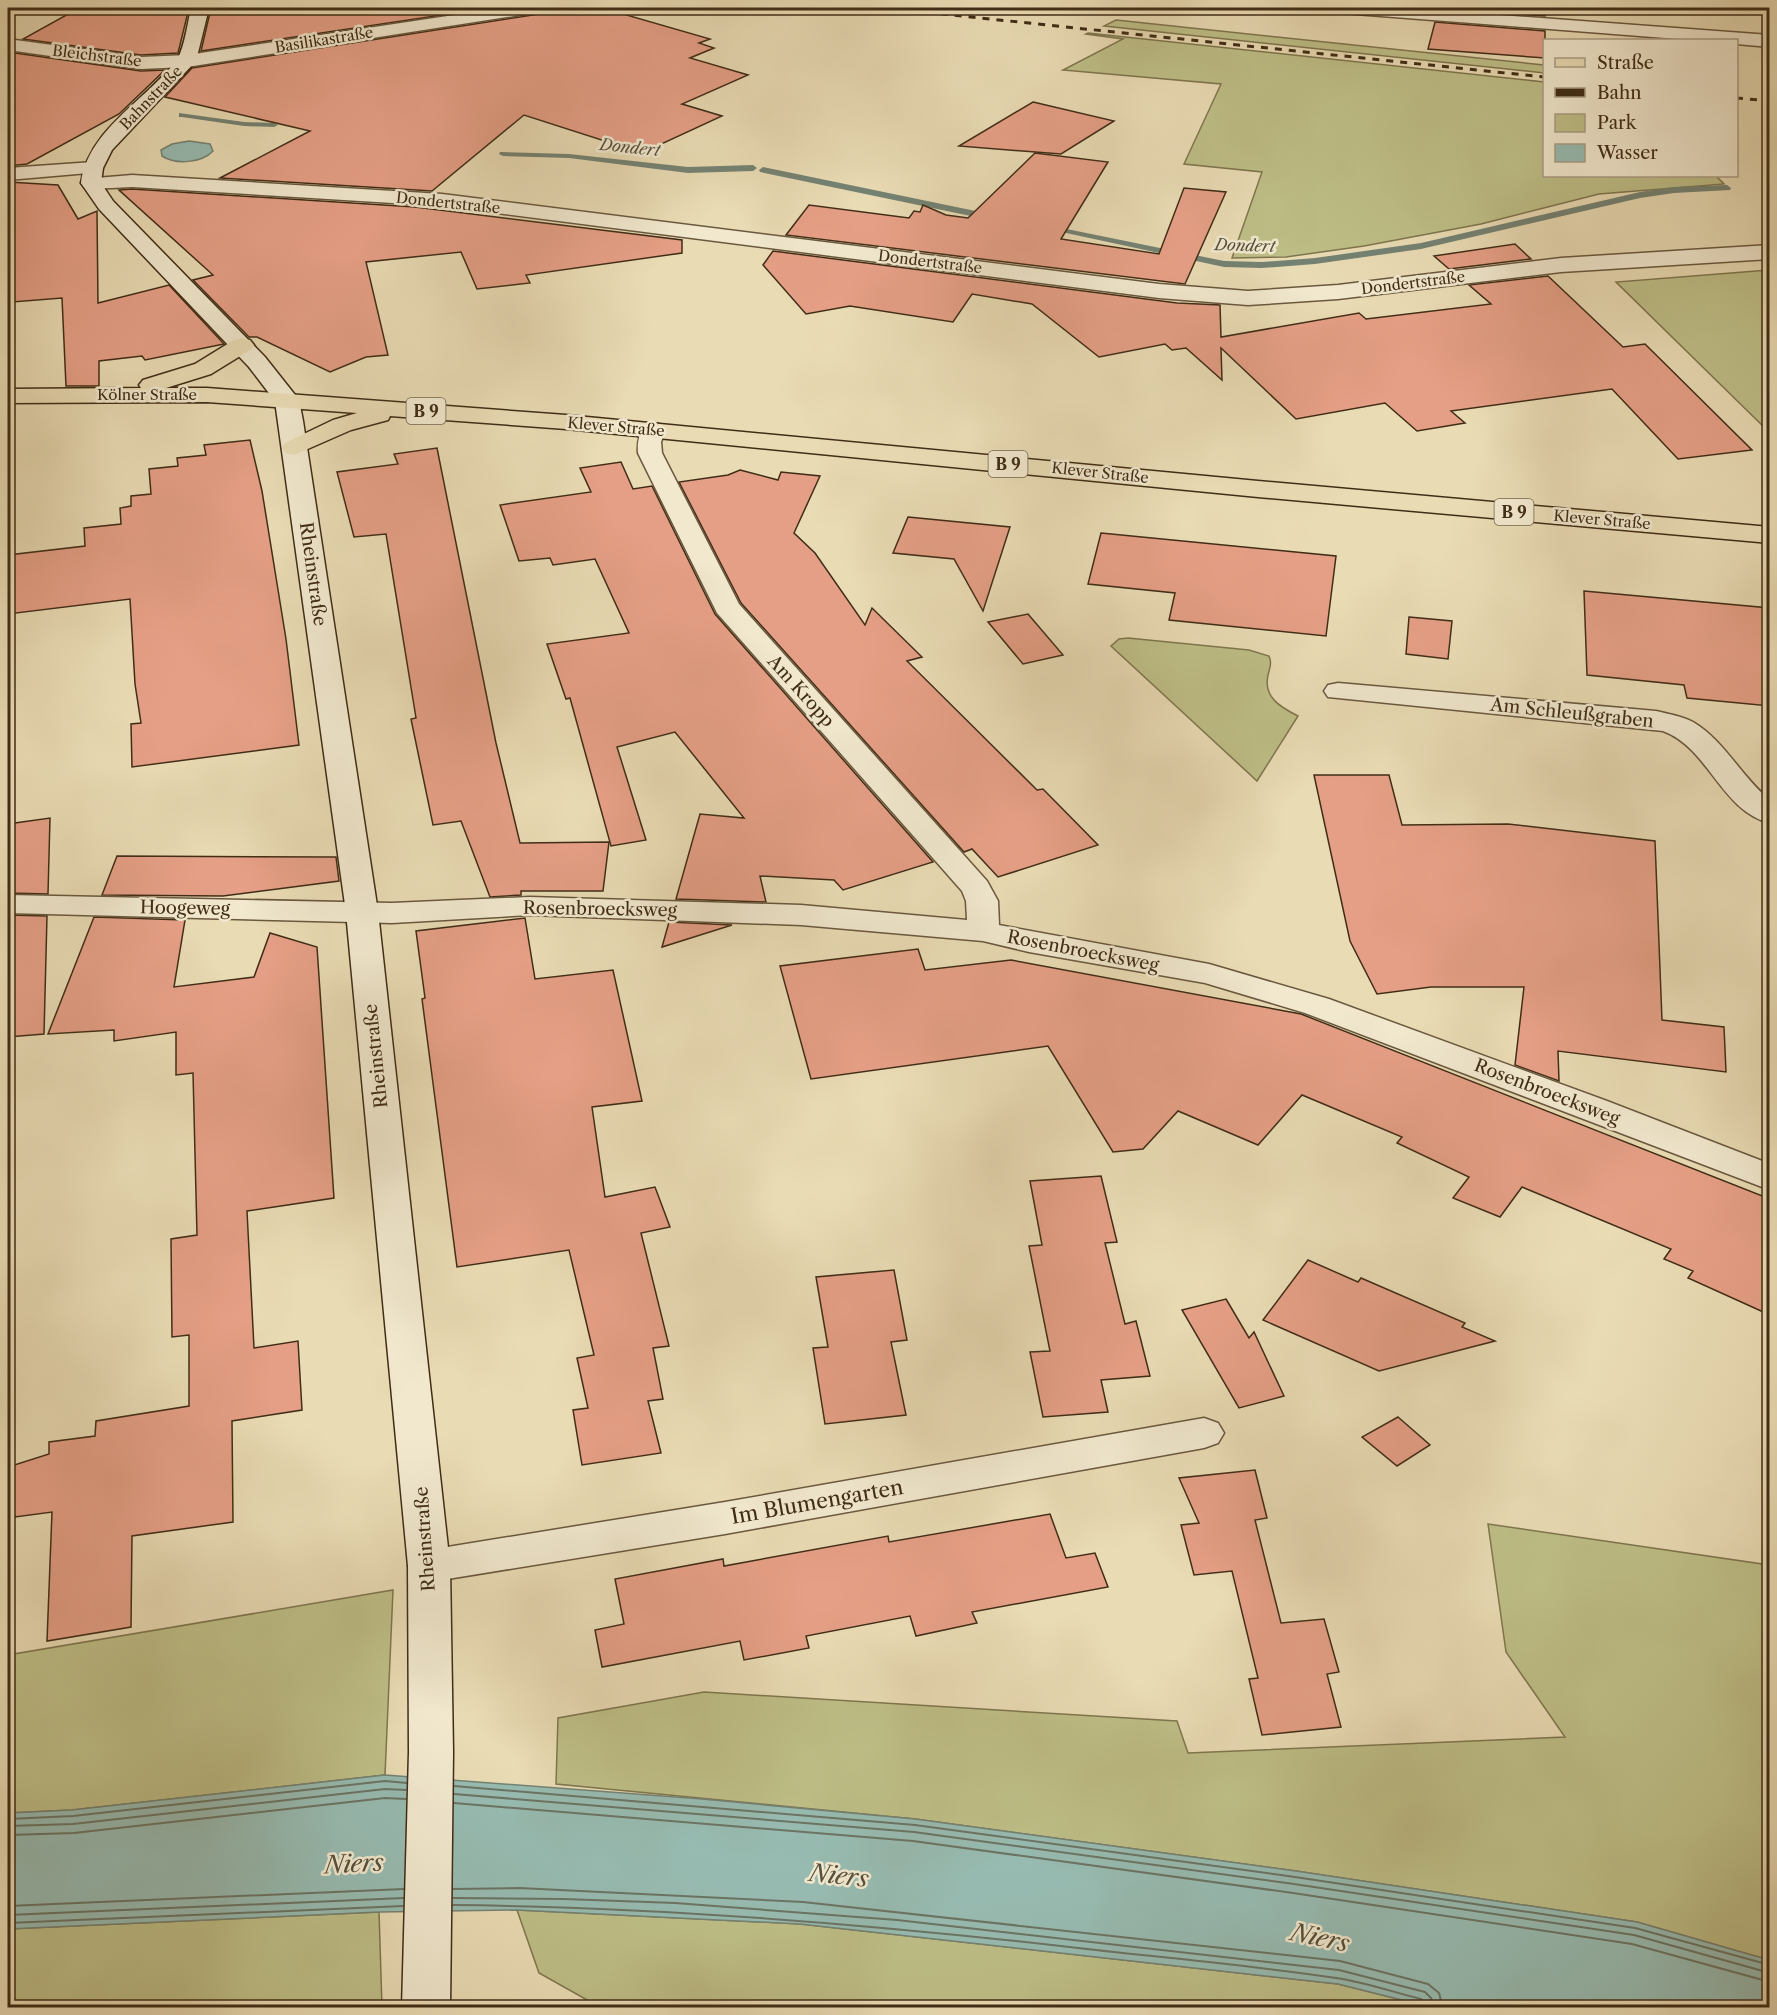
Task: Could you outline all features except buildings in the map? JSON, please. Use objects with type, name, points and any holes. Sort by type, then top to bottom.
[{"type":"main road","points":[[108,396],[203,369],[242,345]]},
{"type":"main road","name":"Kölner Straße","points":[[8,396],[207,395],[287,400]]},
{"type":"main road","name":"Klever Straße","points":[[287,400],[654,430],[1246,488],[1770,535]]},
{"type":"main road","points":[[294,448],[342,425],[404,410]]},
{"type":"street","name":"Bahnstraße","points":[[92,176],[103,148],[187,61],[200,8]]},
{"type":"street","name":"Basilikastraße","points":[[187,61],[533,8]]},
{"type":"street","points":[[1342,8],[1770,41]]},
{"type":"street","name":"Bleichstraße","points":[[8,45],[141,63],[187,61]]},
{"type":"street","name":"Dondertstraße","points":[[8,174],[92,176],[132,181],[442,200],[1159,291],[1248,298],[1338,292],[1561,265],[1770,252]]},
{"type":"street","points":[[92,176],[106,205],[242,345],[287,400]]},
{"type":"street","name":"Rheinstraße","points":[[287,400],[362,912],[429,1566],[431,1752],[426,1996]]},
{"type":"street","name":"Am Kropp","points":[[654,430],[649,442],[650,453],[727,607],[976,888],[982,901],[983,932]]},
{"type":"street","name":"Am Schleußgraben","points":[[1338,691],[1656,720],[1682,728],[1702,743],[1734,784],[1758,807],[1770,814]]},
{"type":"street","name":"Hoogeweg","points":[[8,904],[362,912]]},
{"type":"street","name":"Rosenbroecksweg","points":[[362,912],[392,914],[530,906],[813,915],[983,932],[1209,974],[1317,1006],[1563,1097],[1770,1178]]},
{"type":"street","name":"Im Blumengarten","points":[[429,1566],[725,1518],[1204,1433]]},
{"type":"green space","points":[[1116,20],[1543,65],[1543,73],[1104,26]]},
{"type":"green space","points":[[1086,34],[1543,82],[1543,177],[1717,177],[1724,184],[1599,194],[1481,224],[1364,246],[1286,257],[1232,258],[1262,172],[1184,164],[1221,84],[1063,70],[1123,39]]},
{"type":"green space","points":[[1770,270],[1769,432],[1616,282]]},
{"type":"green space","points":[[1119,639],[1249,650],[1269,656],[1271,663],[1268,689],[1279,705],[1298,716],[1257,781],[1111,646]]},
{"type":"green space","points":[[1488,1524],[1769,1565],[1769,1960],[1637,1922],[1296,1871],[915,1819],[556,1784],[558,1718],[704,1692],[1177,1721],[1188,1753],[1565,1737],[1506,1652]]},
{"type":"green space","points":[[393,1590],[385,1775],[72,1810],[8,1813],[8,1655]]},
{"type":"green space","points":[[517,1910],[800,1924],[1338,1984],[1430,2007],[590,2007],[589,2001],[539,1973]]},
{"type":"green space","points":[[379,1912],[382,2007],[8,2007],[8,1929]]},
{"type":"water","points":[[189,141],[210,144],[213,151],[202,158],[181,162],[162,156],[161,150],[172,144]]},
{"type":"water","name":"Niers","points":[[385,1775],[702,1799],[915,1819],[1296,1871],[1637,1922],[1769,1960],[1769,2007],[1430,2007],[1338,1984],[800,1924],[517,1910],[379,1912],[8,1929],[8,1813],[72,1810]]},
{"type":"waterway","name":"Dondert","points":[[182,115],[244,124],[274,125]]},
{"type":"waterway","name":"Dondert","points":[[503,154],[569,156],[688,170],[753,168]]},
{"type":"waterway","name":"Dondert","points":[[763,170],[990,217]]},
{"type":"waterway","name":"Dondert","points":[[1047,228],[1224,264],[1262,265],[1315,261],[1421,246],[1640,195],[1674,190],[1727,188]]},
{"type":"railway","points":[[885,8],[1543,77]]},
{"type":"railway","points":[[1738,98],[1770,101]]}]
